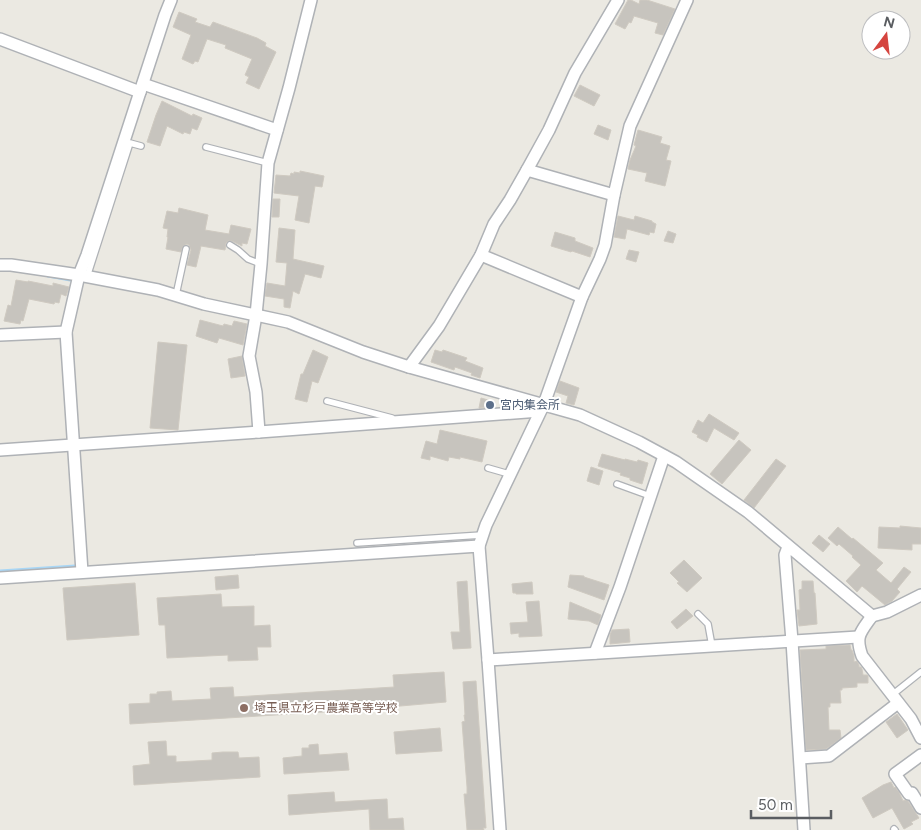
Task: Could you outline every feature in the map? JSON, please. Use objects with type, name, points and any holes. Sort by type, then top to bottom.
[{"type":"street","points":[[82,572],[66,332],[83,276],[87,255],[165,15],[172,0]]},
{"type":"street","points":[[259,432],[256,392],[249,356],[256,315],[268,163],[311,0]]},
{"type":"street","points":[[409,367],[439,326],[481,255],[494,224],[510,200],[549,130],[575,73],[618,0]]},
{"type":"street","points":[[500,830],[481,540],[509,474],[542,408],[582,297],[600,259],[630,126],[687,0]]},
{"type":"street","points":[[0,39],[141,88],[277,130]]},
{"type":"street","points":[[527,170],[614,195]]},
{"type":"street","points":[[481,255],[582,297]]},
{"type":"street","points":[[0,265],[83,276],[158,290],[204,304],[288,322],[363,352],[409,367],[542,408],[580,415],[639,442],[676,462],[748,512],[872,616]]},
{"type":"street","points":[[0,335],[66,332]]},
{"type":"street","points":[[0,450],[404,421],[542,408]]},
{"type":"street","points":[[595,653],[620,587],[664,456]]},
{"type":"street","points":[[0,578],[481,540]]},
{"type":"street","points":[[788,547],[785,555],[804,830]]},
{"type":"street","points":[[921,595],[887,612],[872,616],[858,637],[862,656],[911,719],[921,738]]},
{"type":"street","points":[[488,660],[858,637]]},
{"type":"street","points":[[800,758],[829,756],[895,699]]},
{"type":"street","points":[[921,755],[896,774],[910,794],[912,793],[921,808]]},
{"type":"lane","points":[[83,276],[130,143],[141,146]]},
{"type":"lane","points":[[206,147],[268,163]]},
{"type":"lane","points":[[230,245],[248,259],[261,264]]},
{"type":"lane","points":[[176,295],[186,249]]},
{"type":"lane","points":[[327,401],[404,421]]},
{"type":"lane","points":[[488,468],[509,474]]},
{"type":"lane","points":[[617,484],[650,496]]},
{"type":"lane","points":[[357,543],[481,540]]},
{"type":"lane","points":[[698,614],[708,624],[712,646]]},
{"type":"lane","points":[[895,699],[921,672]]},
{"type":"building","points":[[628,0],[639,4],[640,0],[647,0],[675,9],[663,35],[655,33],[658,23],[634,16],[631,23],[629,22],[625,29],[615,24]]},
{"type":"building","points":[[179,12],[197,19],[195,22],[210,27],[213,22],[257,38],[266,43],[265,46],[276,52],[259,89],[246,83],[249,77],[245,75],[252,59],[225,48],[226,45],[207,39],[198,62],[195,61],[193,64],[182,59],[191,35],[173,27]]},
{"type":"building","points":[[580,85],[600,95],[594,106],[574,96]]},
{"type":"building","points":[[162,101],[192,116],[193,114],[202,118],[197,130],[192,128],[190,134],[184,132],[183,134],[167,126],[160,146],[147,142]]},
{"type":"building","points":[[598,125],[611,130],[608,140],[594,134]]},
{"type":"building","points":[[638,130],[662,137],[660,143],[670,146],[666,160],[671,161],[665,186],[645,181],[647,173],[628,169],[636,146],[634,145]]},
{"type":"building","points":[[300,171],[324,176],[322,187],[315,186],[309,223],[295,220],[299,196],[274,193],[276,175],[290,176],[291,173],[300,173]]},
{"type":"building","points":[[273,199],[280,199],[279,217],[272,217]]},
{"type":"building","points":[[179,208],[208,215],[205,230],[229,234],[231,225],[251,229],[247,244],[242,243],[242,246],[228,241],[225,250],[201,246],[196,267],[187,265],[191,250],[189,245],[183,246],[181,252],[166,249],[168,229],[163,228],[167,211],[178,213]]},
{"type":"building","points":[[618,216],[634,220],[635,216],[652,221],[656,224],[654,233],[650,232],[649,235],[627,229],[625,239],[614,237]]},
{"type":"building","points":[[279,228],[295,230],[293,259],[324,266],[321,278],[305,274],[299,294],[293,291],[290,308],[284,307],[284,299],[265,296],[267,283],[285,286],[287,263],[276,262]]},
{"type":"building","points":[[668,231],[676,234],[673,243],[664,241]]},
{"type":"building","points":[[555,232],[575,238],[575,241],[593,248],[590,257],[551,246]]},
{"type":"building","points":[[629,250],[639,252],[636,262],[626,259]]},
{"type":"building","points":[[16,280],[53,286],[53,283],[69,287],[66,296],[61,294],[59,303],[55,302],[54,304],[29,299],[23,321],[21,320],[20,324],[4,321],[8,305],[11,306]]},
{"type":"building","points":[[200,320],[223,326],[224,324],[232,326],[234,321],[247,324],[243,345],[219,338],[217,343],[196,336]]},
{"type":"building","points":[[158,342],[187,345],[178,430],[150,428]]},
{"type":"building","points":[[313,350],[328,357],[318,383],[312,381],[307,402],[295,399],[301,374],[303,374]]},
{"type":"building","points":[[435,350],[442,352],[443,350],[467,358],[465,361],[483,368],[480,378],[455,367],[454,370],[431,362]]},
{"type":"building","points":[[242,356],[245,376],[231,378],[228,359]]},
{"type":"building","points":[[560,381],[579,388],[574,405],[566,403],[568,396],[556,392]]},
{"type":"building","points":[[481,398],[495,402],[494,407],[479,408]]},
{"type":"building","points":[[709,414],[739,433],[734,440],[714,428],[707,442],[692,432],[698,420],[703,423]]},
{"type":"building","points":[[440,430],[487,441],[482,462],[460,457],[460,459],[449,457],[448,461],[430,456],[430,460],[421,458],[426,441],[437,444]]},
{"type":"building","points":[[739,440],[751,450],[722,484],[710,474]]},
{"type":"building","points":[[602,454],[648,463],[642,484],[620,475],[621,473],[598,466]]},
{"type":"building","points":[[776,459],[786,466],[754,508],[744,500]]},
{"type":"building","points":[[591,467],[603,471],[599,485],[587,481]]},
{"type":"building","points":[[900,526],[921,528],[921,544],[912,544],[912,550],[878,548],[879,527],[900,528]]},
{"type":"building","points":[[838,527],[883,563],[876,570],[891,583],[904,567],[911,572],[897,589],[900,592],[892,601],[885,605],[862,586],[857,592],[846,581],[861,565],[839,544],[837,546],[828,538]]},
{"type":"building","points":[[819,535],[830,544],[823,552],[812,543]]},
{"type":"building","points":[[684,560],[702,578],[687,592],[670,573]]},
{"type":"building","points":[[238,575],[239,588],[216,590],[215,577]]},
{"type":"building","points":[[570,575],[584,576],[609,585],[604,600],[568,587]]},
{"type":"building","points":[[467,581],[471,648],[453,649],[451,632],[460,632],[457,582]]},
{"type":"building","points":[[802,581],[813,581],[817,624],[799,626],[797,610],[800,610],[799,590],[802,589]]},
{"type":"building","points":[[532,582],[533,594],[513,593],[512,584]]},
{"type":"building","points":[[135,583],[139,635],[67,640],[63,588]]},
{"type":"building","points":[[221,594],[222,607],[254,606],[254,626],[270,625],[271,647],[257,647],[258,660],[228,661],[228,655],[167,658],[165,625],[159,625],[157,598]]},
{"type":"building","points":[[539,601],[542,636],[519,637],[519,633],[511,634],[510,623],[528,622],[526,602]]},
{"type":"building","points":[[570,602],[601,615],[598,625],[589,621],[568,619]]},
{"type":"building","points":[[686,609],[693,616],[677,629],[671,622]]},
{"type":"building","points":[[629,629],[630,642],[610,644],[612,630]]},
{"type":"building","points":[[850,645],[854,662],[857,661],[863,675],[868,676],[868,683],[857,683],[857,687],[842,688],[840,690],[841,703],[830,703],[830,707],[828,707],[829,730],[840,730],[841,738],[826,749],[806,750],[800,650],[826,649],[826,646]]},
{"type":"building","points":[[444,672],[446,702],[389,708],[130,724],[129,704],[150,703],[150,694],[157,694],[157,692],[171,691],[172,701],[211,699],[210,688],[233,687],[234,697],[394,687],[393,675]]},
{"type":"building","points":[[476,681],[486,828],[483,828],[484,830],[467,830],[464,794],[467,794],[467,787],[462,722],[465,721],[463,682]]},
{"type":"building","points":[[897,714],[908,730],[897,738],[886,722]]},
{"type":"building","points":[[440,728],[442,751],[396,754],[394,732]]},
{"type":"building","points":[[166,741],[167,756],[176,756],[176,762],[212,760],[212,753],[223,752],[238,752],[239,758],[259,757],[260,777],[134,785],[133,766],[150,764],[148,742]]},
{"type":"building","points":[[318,744],[319,755],[347,753],[349,770],[284,774],[283,758],[302,756],[302,748],[309,748],[309,745]]},
{"type":"building","points":[[891,782],[903,801],[908,801],[919,818],[911,822],[913,824],[904,829],[892,808],[873,818],[862,798]]},
{"type":"building","points":[[334,792],[335,802],[387,799],[388,819],[403,818],[404,830],[370,830],[369,809],[289,815],[288,795]]},
{"type":"waterway","points":[[48,276],[76,281]]},
{"type":"waterway","points":[[0,571],[75,566]]},
{"type":"place","name":"宮内集会所","points":[[490,405]]},
{"type":"place","name":"埼玉県立杉戸農業高等学校","points":[[244,708]]}]
